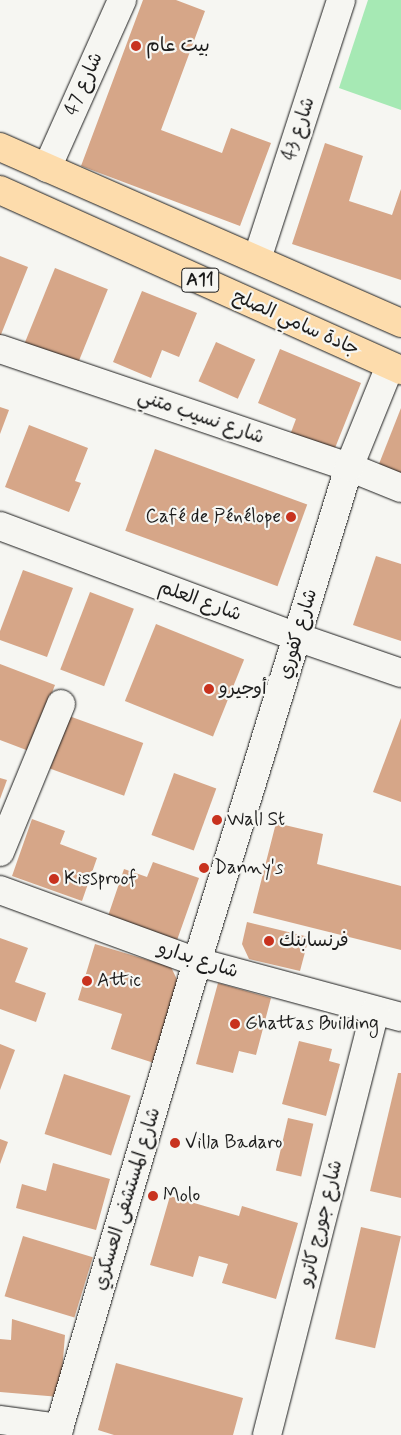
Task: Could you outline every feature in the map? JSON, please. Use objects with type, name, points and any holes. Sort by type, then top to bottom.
[{"type":"highway","name":"A11","points":[[0,148],[401,323]]},
{"type":"highway","name":"جادة سامي الصلح","points":[[0,190],[396,368]]},
{"type":"street","name":"شارع 47","points":[[47,168],[122,0]]},
{"type":"street","name":"شارع 43","points":[[257,259],[341,0]]},
{"type":"street","name":"شارع نسيب متني","points":[[0,349],[349,467],[401,488]]},
{"type":"street","name":"شارع كفوري","points":[[197,962],[349,467],[396,368]]},
{"type":"street","name":"شارع العلم","points":[[0,526],[297,637],[401,673]]},
{"type":"street","points":[[0,852],[61,704]]},
{"type":"street","name":"شارع بدارو","points":[[0,890],[197,962],[388,1014]]},
{"type":"street","name":"شارع المستشفى العسكري","points":[[58,1431],[197,962]]},
{"type":"street","name":"شارع جورج كاترو","points":[[267,1435],[388,1014]]},
{"type":"street","points":[[0,1420],[58,1431]]},
{"type":"green space","points":[[368,0],[401,0],[401,110],[339,88]]},
{"type":"building","points":[[143,0],[176,0],[205,11],[161,130],[222,153],[231,128],[271,143],[240,226],[81,166]]},
{"type":"building","points":[[325,143],[363,156],[349,201],[392,215],[401,189],[401,280],[292,244]]},
{"type":"building","points":[[0,256],[28,267],[0,337]]},
{"type":"building","points":[[55,268],[108,289],[77,366],[24,345]]},
{"type":"building","points":[[142,291],[197,313],[179,357],[162,350],[151,378],[113,362]]},
{"type":"building","points":[[216,342],[255,359],[238,399],[199,381]]},
{"type":"building","points":[[280,349],[361,383],[333,453],[290,435],[296,419],[258,403]]},
{"type":"building","points":[[0,407],[9,410],[0,434]]},
{"type":"building","points":[[401,408],[401,479],[377,469]]},
{"type":"building","points":[[29,425],[88,448],[75,481],[81,483],[69,512],[5,487]]},
{"type":"building","points":[[155,449],[307,504],[277,586],[125,531]]},
{"type":"building","points":[[376,556],[401,564],[401,641],[353,625]]},
{"type":"building","points":[[23,570],[73,588],[47,657],[0,640],[0,631]]},
{"type":"building","points":[[90,592],[134,609],[104,686],[60,669]]},
{"type":"building","points":[[156,624],[244,660],[213,737],[125,701]]},
{"type":"building","points":[[0,664],[55,685],[29,751],[0,740]]},
{"type":"building","points":[[69,716],[143,743],[124,796],[50,769]]},
{"type":"building","points":[[401,718],[401,802],[373,792]]},
{"type":"building","points":[[174,773],[216,788],[194,850],[151,835]]},
{"type":"building","points":[[0,778],[7,780],[0,799]]},
{"type":"building","points":[[32,819],[65,831],[60,844],[97,858],[82,901],[12,876]]},
{"type":"building","points":[[276,823],[323,834],[317,864],[401,886],[401,950],[253,913]]},
{"type":"building","points":[[153,862],[199,878],[176,943],[107,919],[124,869],[147,877]]},
{"type":"building","points":[[247,922],[309,937],[300,971],[249,959],[242,944]]},
{"type":"building","points":[[0,938],[28,948],[15,982],[46,993],[36,1022],[0,1009]]},
{"type":"building","points":[[95,944],[171,967],[181,988],[157,1064],[111,1049],[122,1014],[78,1000]]},
{"type":"building","name":"Ghattas Building","points":[[218,983],[271,998],[256,1055],[239,1051],[233,1073],[196,1064]]},
{"type":"building","points":[[299,1041],[332,1049],[329,1061],[340,1064],[326,1116],[282,1104]]},
{"type":"building","points":[[0,1044],[15,1050],[0,1090]]},
{"type":"building","points":[[398,1073],[401,1073],[401,1198],[370,1191]]},
{"type":"building","points":[[64,1074],[131,1096],[111,1156],[45,1134]]},
{"type":"building","points":[[288,1118],[313,1124],[301,1176],[276,1171]]},
{"type":"building","points":[[0,1139],[8,1142],[0,1164]]},
{"type":"building","points":[[53,1163],[110,1179],[96,1230],[16,1208],[22,1184],[46,1191]]},
{"type":"building","points":[[170,1196],[239,1216],[242,1206],[298,1223],[276,1299],[222,1283],[228,1264],[199,1256],[193,1277],[150,1265]]},
{"type":"building","points":[[361,1227],[401,1236],[375,1348],[335,1339]]},
{"type":"building","points":[[23,1236],[93,1257],[74,1318],[5,1296]]},
{"type":"building","points":[[12,1319],[65,1335],[60,1397],[0,1392],[0,1339],[11,1340]]},
{"type":"building","points":[[116,1363],[243,1398],[233,1435],[114,1435],[98,1430]]},
{"type":"place","name":"بيت عام","points":[[136,46]]},
{"type":"place","name":"Café de Pénélope","points":[[291,517]]},
{"type":"place","name":"أوجيرو","points":[[209,689]]},
{"type":"place","name":"Wall St","points":[[217,820]]},
{"type":"place","name":"Danny's","points":[[204,868]]},
{"type":"place","name":"Kissproof","points":[[54,879]]},
{"type":"place","name":"فرنسابنك","points":[[269,941]]},
{"type":"place","name":"Attic","points":[[87,981]]},
{"type":"place","name":"Ghattas Building","points":[[235,1024]]},
{"type":"place","name":"Villa Badaro","points":[[175,1143]]},
{"type":"place","name":"Molo","points":[[153,1196]]}]
